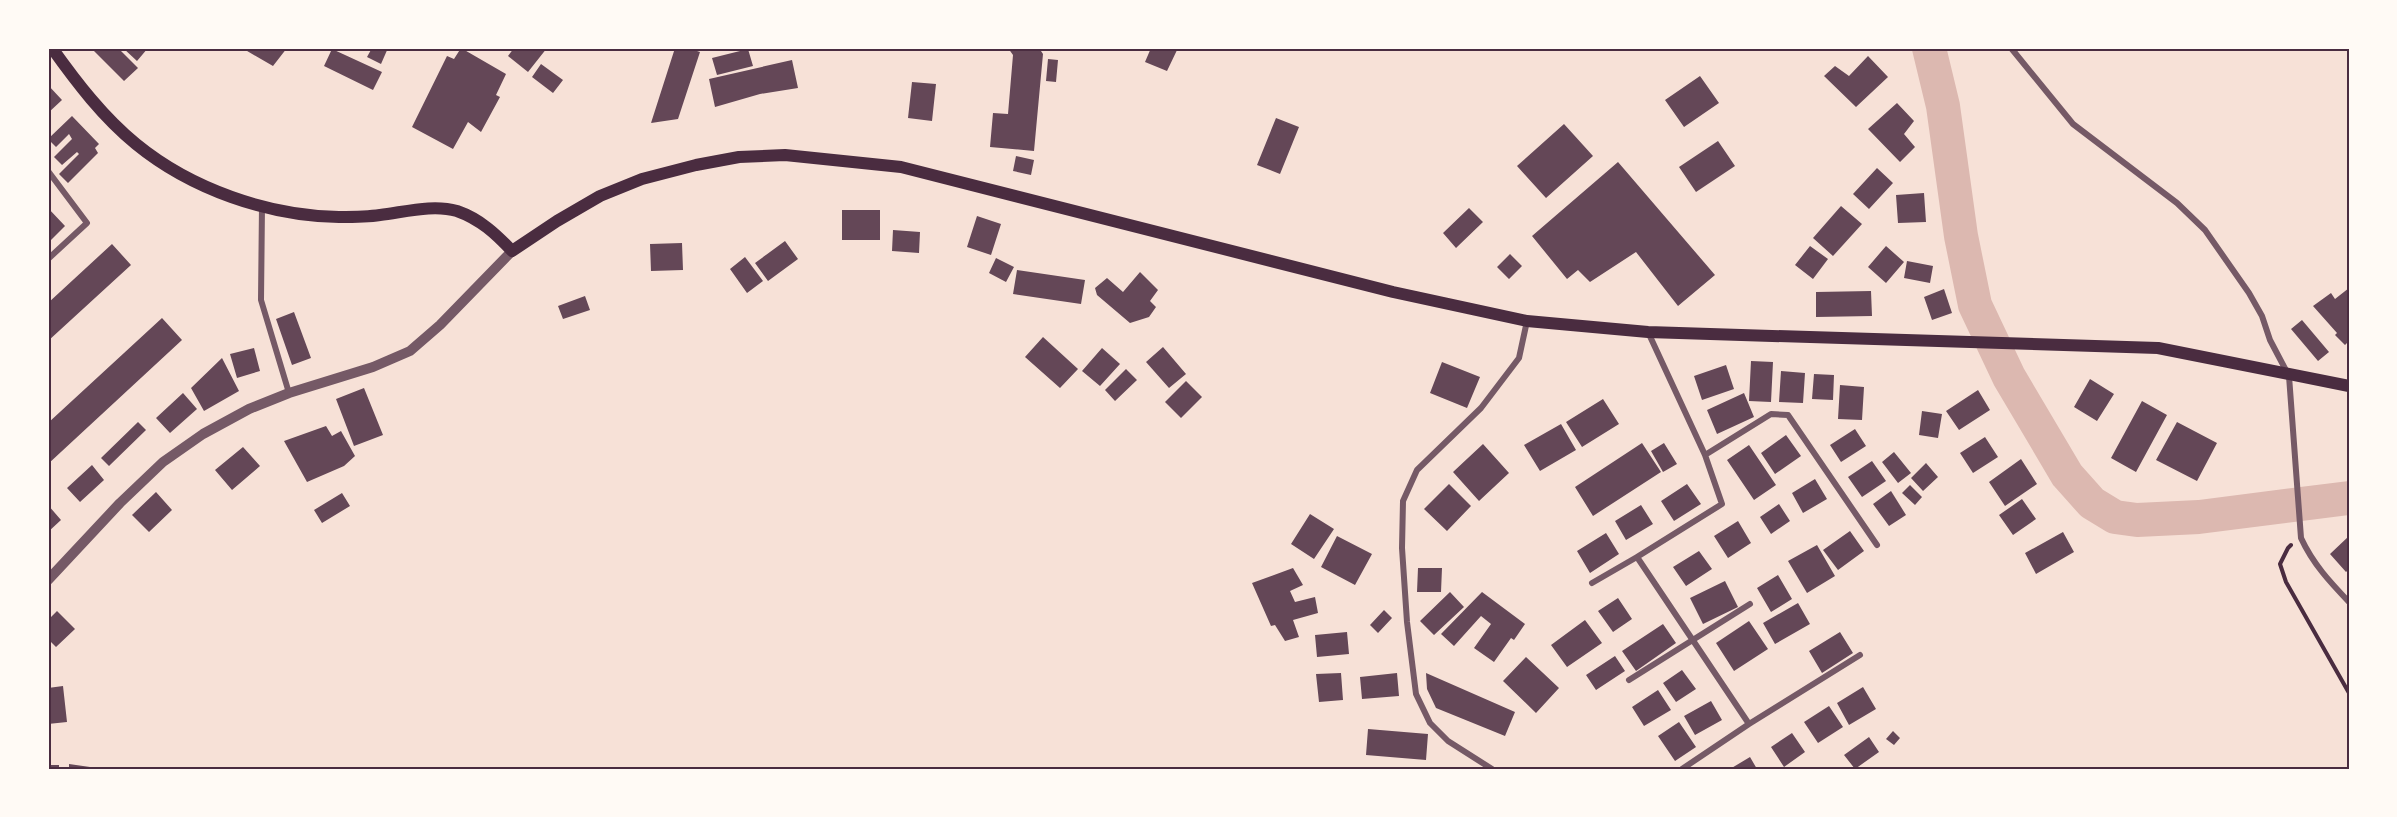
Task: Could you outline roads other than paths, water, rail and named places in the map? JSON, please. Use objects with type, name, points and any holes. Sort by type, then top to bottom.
[{"type":"main road","points":[[52,48],[85,94],[136,144],[166,165],[229,196],[262,206],[337,217],[376,216],[427,208],[456,211],[479,222],[512,251],[558,220],[600,196],[642,179],[739,157],[785,155],[901,167],[1392,292],[1527,321],[1648,332],[2157,348],[2289,376],[2349,386]]},
{"type":"street","points":[[2011,48],[2073,124],[2177,203],[2205,230],[2262,316],[2270,340],[2289,376],[2301,538],[2324,577],[2349,602]]},
{"type":"street","points":[[48,171],[87,223],[48,259]]},
{"type":"street","points":[[262,206],[261,300],[289,393]]},
{"type":"street","points":[[50,575],[163,462],[203,434],[249,409],[289,393],[374,367],[410,351],[440,325],[512,251]]},
{"type":"street","points":[[1492,769],[1442,735],[1430,723],[1416,694],[1407,622],[1402,548],[1403,501],[1417,470],[1481,408],[1519,357],[1527,321]]},
{"type":"street","points":[[1592,583],[1722,504],[1705,455],[1648,332]]},
{"type":"street","points":[[1705,455],[1771,414],[1788,415],[1877,545]]},
{"type":"street","points":[[1637,557],[1749,724]]},
{"type":"street","points":[[1629,680],[1750,604]]},
{"type":"street","points":[[1682,769],[1860,655]]},
{"type":"waterway","points":[[1929,48],[1943,106],[1961,236],[1975,305],[2009,377],[2067,475],[2092,503],[2115,517],[2137,520],[2199,517],[2349,498]]}]
